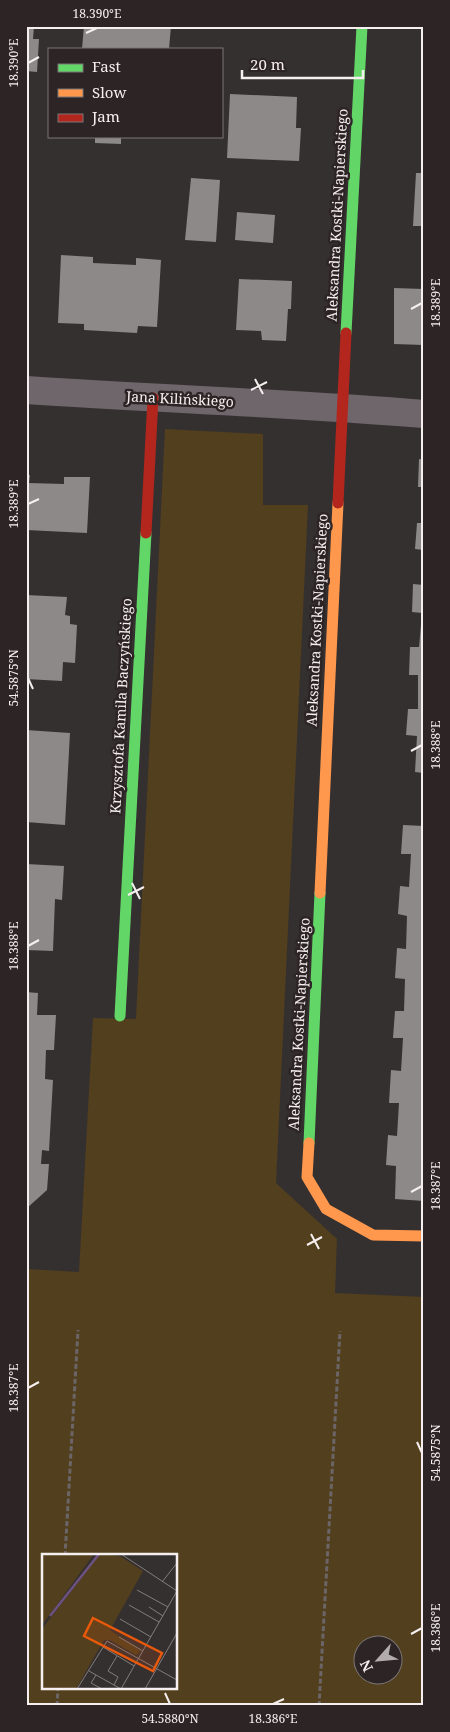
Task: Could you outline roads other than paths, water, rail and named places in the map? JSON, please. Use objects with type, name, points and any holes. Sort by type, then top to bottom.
[{"type":"street","name":"Aleksandra Kostki-Napierskiego","points":[[362,26],[342,407],[307,1177],[326,1209],[373,1235],[424,1236]]},
{"type":"street","name":"Jana Kilińskiego","points":[[26,390],[342,407],[424,414]]},
{"type":"street","name":"Krzysztofa Kamila Baczyńskiego","points":[[120,1016],[153,398]]}]
